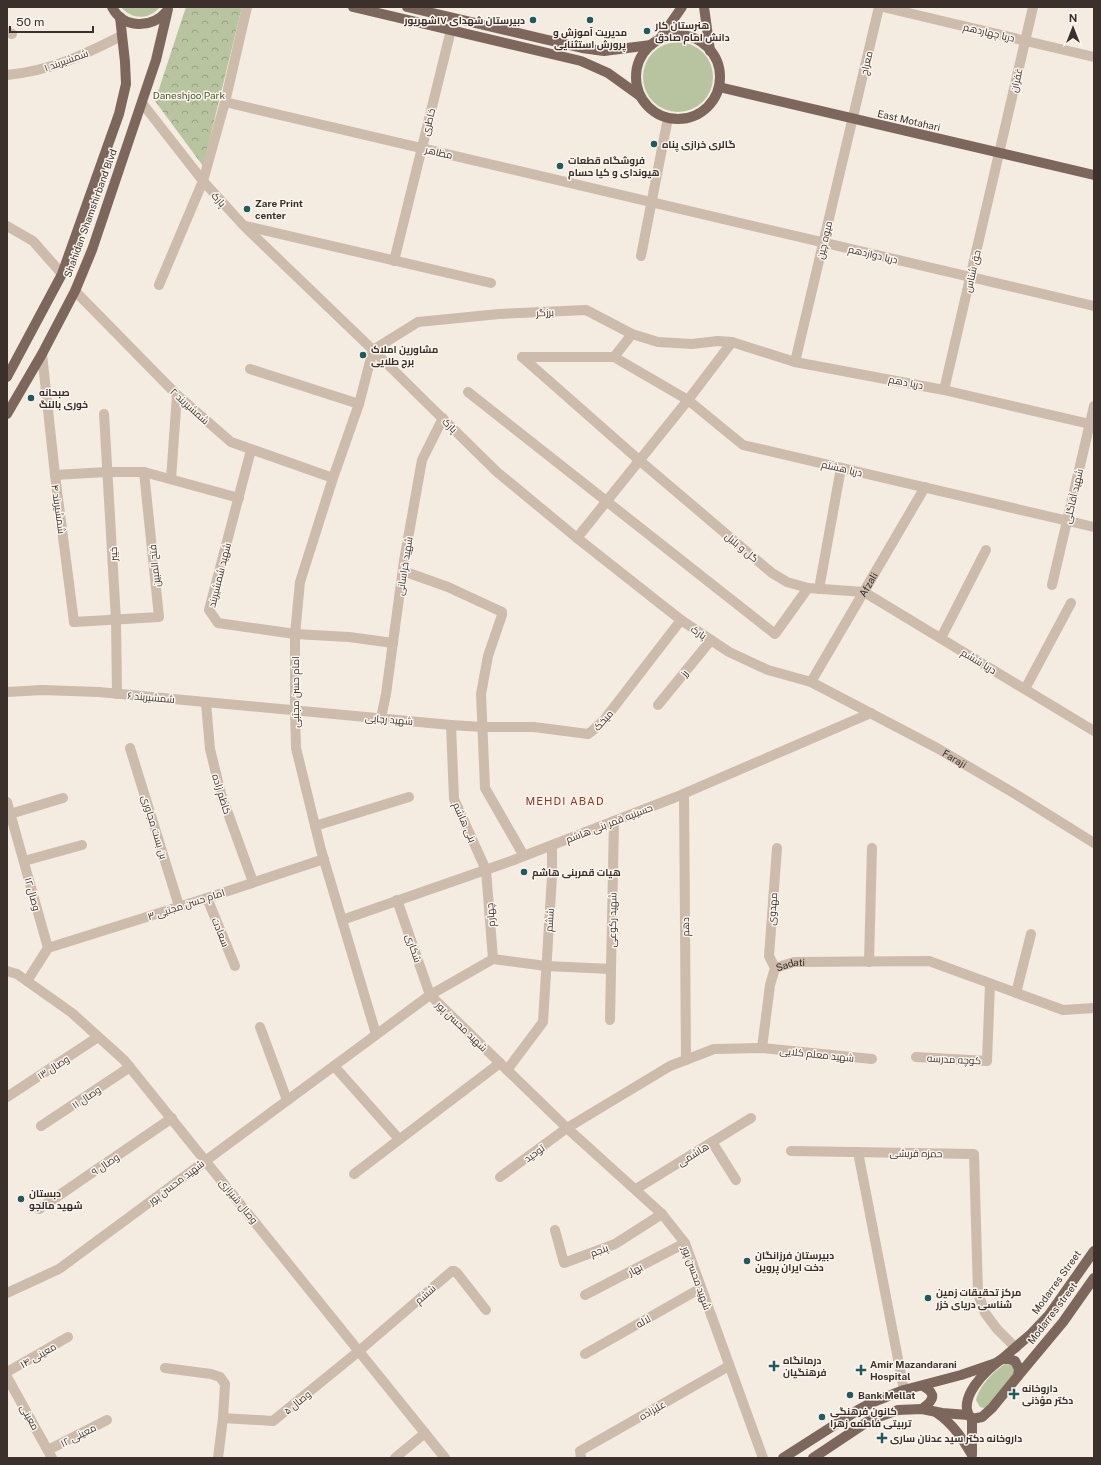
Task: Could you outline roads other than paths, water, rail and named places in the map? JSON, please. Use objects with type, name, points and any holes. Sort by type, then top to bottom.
[{"type":"main road","points":[[112,7],[120,17],[135,24],[143,24],[157,20],[168,8]]},
{"type":"main road","points":[[353,7],[581,61],[608,73],[640,96]]},
{"type":"main road","points":[[407,7],[604,51],[655,42],[673,36],[687,36],[704,45],[710,51],[715,59],[720,77],[716,96],[711,103],[700,112],[687,118],[668,118],[651,110],[640,96],[637,87],[636,68],[644,51],[655,42],[682,7]]},
{"type":"main road","points":[[704,7],[710,51]]},
{"type":"main road","name":"Shahidan Shamshirband Blvd","points":[[7,414],[42,354],[75,291],[92,250],[156,60],[168,8]]},
{"type":"main road","name":"Shahidan Shamshirband Blvd","points":[[7,377],[62,274],[119,114],[126,84],[120,17]]},
{"type":"main road","name":"East Motahari","points":[[719,87],[1094,175]]},
{"type":"main road","name":"Modarres Street","points":[[999,1361],[1016,1348],[1049,1315],[1094,1250]]},
{"type":"main road","name":"Modarres street","points":[[970,1417],[982,1417],[992,1408],[1063,1322],[1094,1278]]},
{"type":"main road","points":[[784,1458],[858,1410],[904,1390],[923,1386],[1009,1359],[1015,1361],[1019,1368],[1018,1376]]},
{"type":"main road","points":[[972,1456],[970,1417],[967,1412],[967,1404],[970,1394],[978,1381],[999,1361]]},
{"type":"main road","points":[[922,1408],[929,1404],[933,1398],[930,1390],[923,1386]]},
{"type":"main road","points":[[813,1458],[870,1420],[898,1410],[922,1408],[942,1414],[970,1417]]},
{"type":"main road","points":[[934,1411],[955,1429],[972,1456]]},
{"type":"street","points":[[159,285],[203,181],[225,102],[247,7]]},
{"type":"street","name":"معراج","points":[[853,119],[879,7]]},
{"type":"street","name":"دریا چهاردهم","points":[[883,7],[1094,57]]},
{"type":"street","name":"غفران","points":[[999,153],[1033,7]]},
{"type":"street","name":"خاطری","points":[[394,261],[451,30]]},
{"type":"street","name":"شمشیربند ۱","points":[[7,75],[27,73],[77,58],[121,36]]},
{"type":"street","name":"مظاهر","points":[[225,102],[652,202]]},
{"type":"street","name":"پارک","points":[[142,103],[203,181],[244,226],[498,472],[577,538],[681,620],[729,652],[768,670],[811,682]]},
{"type":"street","points":[[642,256],[668,118]]},
{"type":"street","name":"میوه چین","points":[[795,362],[853,119]]},
{"type":"street","name":"حق شناس","points":[[944,390],[999,153]]},
{"type":"street","name":"دریا دوازدهم","points":[[652,202],[1094,306]]},
{"type":"street","points":[[7,226],[33,241],[62,274]]},
{"type":"street","points":[[244,226],[491,283]]},
{"type":"street","name":"شمشیربند ۲","points":[[75,291],[178,395],[231,442],[333,478]]},
{"type":"street","name":"برزگر","points":[[373,350],[418,322],[499,314],[586,310],[632,334],[658,342],[692,344],[718,340]]},
{"type":"street","points":[[614,357],[632,334]]},
{"type":"street","name":"دریا دهم","points":[[718,340],[732,342],[795,362],[944,390],[1092,424]]},
{"type":"street","points":[[577,538],[688,400],[732,342]]},
{"type":"street","name":"امام حسن مجتبی","points":[[373,350],[358,404],[300,582],[295,634],[295,711],[296,748],[315,826],[376,1034]]},
{"type":"street","name":"شمشیربند ۴","points":[[42,354],[55,475],[74,622],[116,620]]},
{"type":"street","name":"دریا هشتم","points":[[614,357],[688,400],[743,445],[1094,527]]},
{"type":"street","name":"گل و بلبل","points":[[614,357],[522,358],[639,460],[772,572],[787,582],[814,588],[864,592]]},
{"type":"street","points":[[250,369],[358,404]]},
{"type":"street","points":[[468,392],[775,634],[814,588],[841,468]]},
{"type":"street","points":[[170,478],[178,395]]},
{"type":"street","name":"شهید آقاگلی","points":[[1052,585],[1092,424],[1094,406]]},
{"type":"street","name":"خیبر","points":[[104,414],[106,472],[112,542],[116,620],[117,694]]},
{"type":"street","name":"شهید خراسانی","points":[[381,718],[403,571],[422,460],[443,418]]},
{"type":"street","name":"شهید شمشیربند","points":[[251,450],[209,610],[218,623],[295,634],[349,637],[393,643]]},
{"type":"street","points":[[55,475],[106,472],[144,472],[239,498]]},
{"type":"street","name":"فتح المبین","points":[[116,620],[159,617],[144,472]]},
{"type":"street","name":"Afzali","points":[[811,682],[925,487]]},
{"type":"street","points":[[941,638],[986,550]]},
{"type":"street","points":[[403,571],[448,587],[502,612],[502,616],[488,656],[481,694],[485,788],[524,856]]},
{"type":"street","name":"دریا ششم","points":[[864,592],[1094,730]]},
{"type":"street","points":[[1025,689],[1071,603]]},
{"type":"street","name":"میخک","points":[[482,727],[534,727],[588,734],[604,720],[681,620]]},
{"type":"street","name":"رز","points":[[658,705],[711,640]]},
{"type":"street","name":"Faraji","points":[[811,682],[937,748],[1018,795],[1094,843]]},
{"type":"street","name":"شمشیربند ۶","points":[[7,692],[42,690],[117,694],[295,711]]},
{"type":"street","name":"کاظم زاده","points":[[206,703],[210,749],[221,794],[253,882]]},
{"type":"street","name":"شهید رجایی","points":[[295,711],[482,727]]},
{"type":"street","name":"حسینیه قمر بنی هاشم","points":[[342,920],[552,846],[684,794],[870,713]]},
{"type":"street","name":"بنی هاشم","points":[[450,724],[454,799],[486,870]]},
{"type":"street","name":"بن بست مجاوری","points":[[130,748],[179,906]]},
{"type":"street","name":"دهم","points":[[684,794],[686,1060]]},
{"type":"street","points":[[315,826],[409,797]]},
{"type":"street","points":[[10,814],[63,798]]},
{"type":"street","name":"وصال ۱۲","points":[[7,802],[48,948]]},
{"type":"street","name":"شهید رکوعی","points":[[610,1020],[614,821]]},
{"type":"street","points":[[24,861],[82,845]]},
{"type":"street","name":"ششم","points":[[354,1174],[399,1139],[503,1066],[543,1022],[552,876],[552,846]]},
{"type":"street","name":"مهدوی","points":[[775,968],[769,956],[777,848]]},
{"type":"street","points":[[869,962],[872,848]]},
{"type":"street","name":"امام حسن مجتبی ۳","points":[[48,948],[207,898],[324,859]]},
{"type":"street","name":"چهارم","points":[[486,870],[494,960]]},
{"type":"street","name":"سعادت","points":[[207,898],[235,966]]},
{"type":"street","name":"شکاری","points":[[397,900],[430,995]]},
{"type":"street","points":[[1016,993],[1031,934]]},
{"type":"street","points":[[27,981],[48,948]]},
{"type":"street","points":[[430,995],[494,960],[546,966],[611,969]]},
{"type":"street","name":"Sadati","points":[[762,1048],[770,985],[775,968],[794,962],[929,961],[1063,1010],[1094,1008]]},
{"type":"street","name":"وصال شیرازی","points":[[7,971],[17,974],[72,1013],[124,1060],[445,1458]]},
{"type":"street","name":"کوچه مدرسه","points":[[916,1058],[987,1061],[990,984]]},
{"type":"street","name":"شهید محسن پور","points":[[7,1294],[59,1269],[430,995],[568,1128],[662,1214],[685,1243],[763,1458]]},
{"type":"street","points":[[260,1027],[287,1100]]},
{"type":"street","name":"وصال ۱۳","points":[[7,1097],[98,1037]]},
{"type":"street","points":[[568,1128],[670,1066],[714,1049],[762,1048]]},
{"type":"street","name":"شهید معلم کلایی","points":[[762,1048],[872,1059]]},
{"type":"street","points":[[334,1066],[399,1139]]},
{"type":"street","name":"وصال ۱۱","points":[[41,1126],[130,1067]]},
{"type":"street","name":"وصال ۹","points":[[39,1209],[172,1118]]},
{"type":"street","name":"هاشمی","points":[[636,1189],[751,1118]]},
{"type":"street","name":"توحید","points":[[500,1177],[568,1128]]},
{"type":"street","points":[[712,1142],[736,1180]]},
{"type":"street","name":"حمزه قریشی","points":[[791,1152],[974,1154],[978,1293],[985,1312],[997,1329],[1016,1348]]},
{"type":"street","points":[[858,1152],[904,1390]]},
{"type":"street","name":"پنجم","points":[[555,1230],[564,1264],[615,1244],[662,1214]]},
{"type":"street","name":"بهار","points":[[585,1295],[685,1243]]},
{"type":"street","name":"ششم","points":[[359,1351],[452,1271],[458,1273],[486,1310]]},
{"type":"street","name":"لاله","points":[[586,1354],[701,1288]]},
{"type":"street","name":"معینی ۱۴","points":[[7,1372],[68,1337]]},
{"type":"street","name":"وصال ۵","points":[[223,1418],[273,1421],[359,1351]]},
{"type":"street","name":"علیزاده","points":[[581,1458],[580,1451],[729,1366]]},
{"type":"street","points":[[165,1368],[211,1374],[220,1377],[225,1384],[223,1418],[218,1458]]},
{"type":"street","name":"معینی","points":[[7,1377],[50,1454]]},
{"type":"street","name":"معینی ۱۲","points":[[50,1454],[108,1420]]},
{"type":"street","points":[[395,1458],[425,1433]]},
{"type":"place","name":"دبیرستان شهدای ۱۷شهریور","points":[[533,20]]},
{"type":"place","name":"مدیریت آموزش و پرورش استثنایی","points":[[590,20]]},
{"type":"place","name":"هنرستان کار دانش امام صادق","points":[[647,31]]},
{"type":"place","name":"گالری خرازی پناه","points":[[654,144]]},
{"type":"place","name":"فروشگاه قطعات هیوندای و کیا حسام","points":[[560,166]]},
{"type":"place","name":"Zare Print center","points":[[247,209]]},
{"type":"place","name":"مشاورین املاک برج طلایی","points":[[363,355]]},
{"type":"place","name":"صبحانه خوری بالنگ","points":[[31,398]]},
{"type":"place","name":"هیات قمربنی هاشم","points":[[524,872]]},
{"type":"place","name":"دبستان شهید مالجو","points":[[21,1199]]},
{"type":"place","name":"دبیرستان فرزانگان دخت ایران پروین","points":[[747,1261]]},
{"type":"place","name":"مرکز تحقیقات زمین شناسی دریای خزر","points":[[928,1298]]},
{"type":"place","name":"درمانگاه فرهنگیان","points":[[774,1366]]},
{"type":"place","name":"Amir Mazandarani Hospital","points":[[861,1370]]},
{"type":"place","name":"داروخانه دکتر مؤذنی","points":[[1014,1394]]},
{"type":"place","name":"Bank Mellat","points":[[850,1395]]},
{"type":"place","name":"کانون فرهنگی تربیتی فاطمه زهرا","points":[[822,1417]]},
{"type":"place","name":"داروخانه دکتر سید عدنان ساری","points":[[882,1438]]},
{"type":"district","name":"MEHDI ABAD","points":[[565,801]]},
{"type":"park label","name":"Daneshjoo Park","points":[[189,95]]}]
